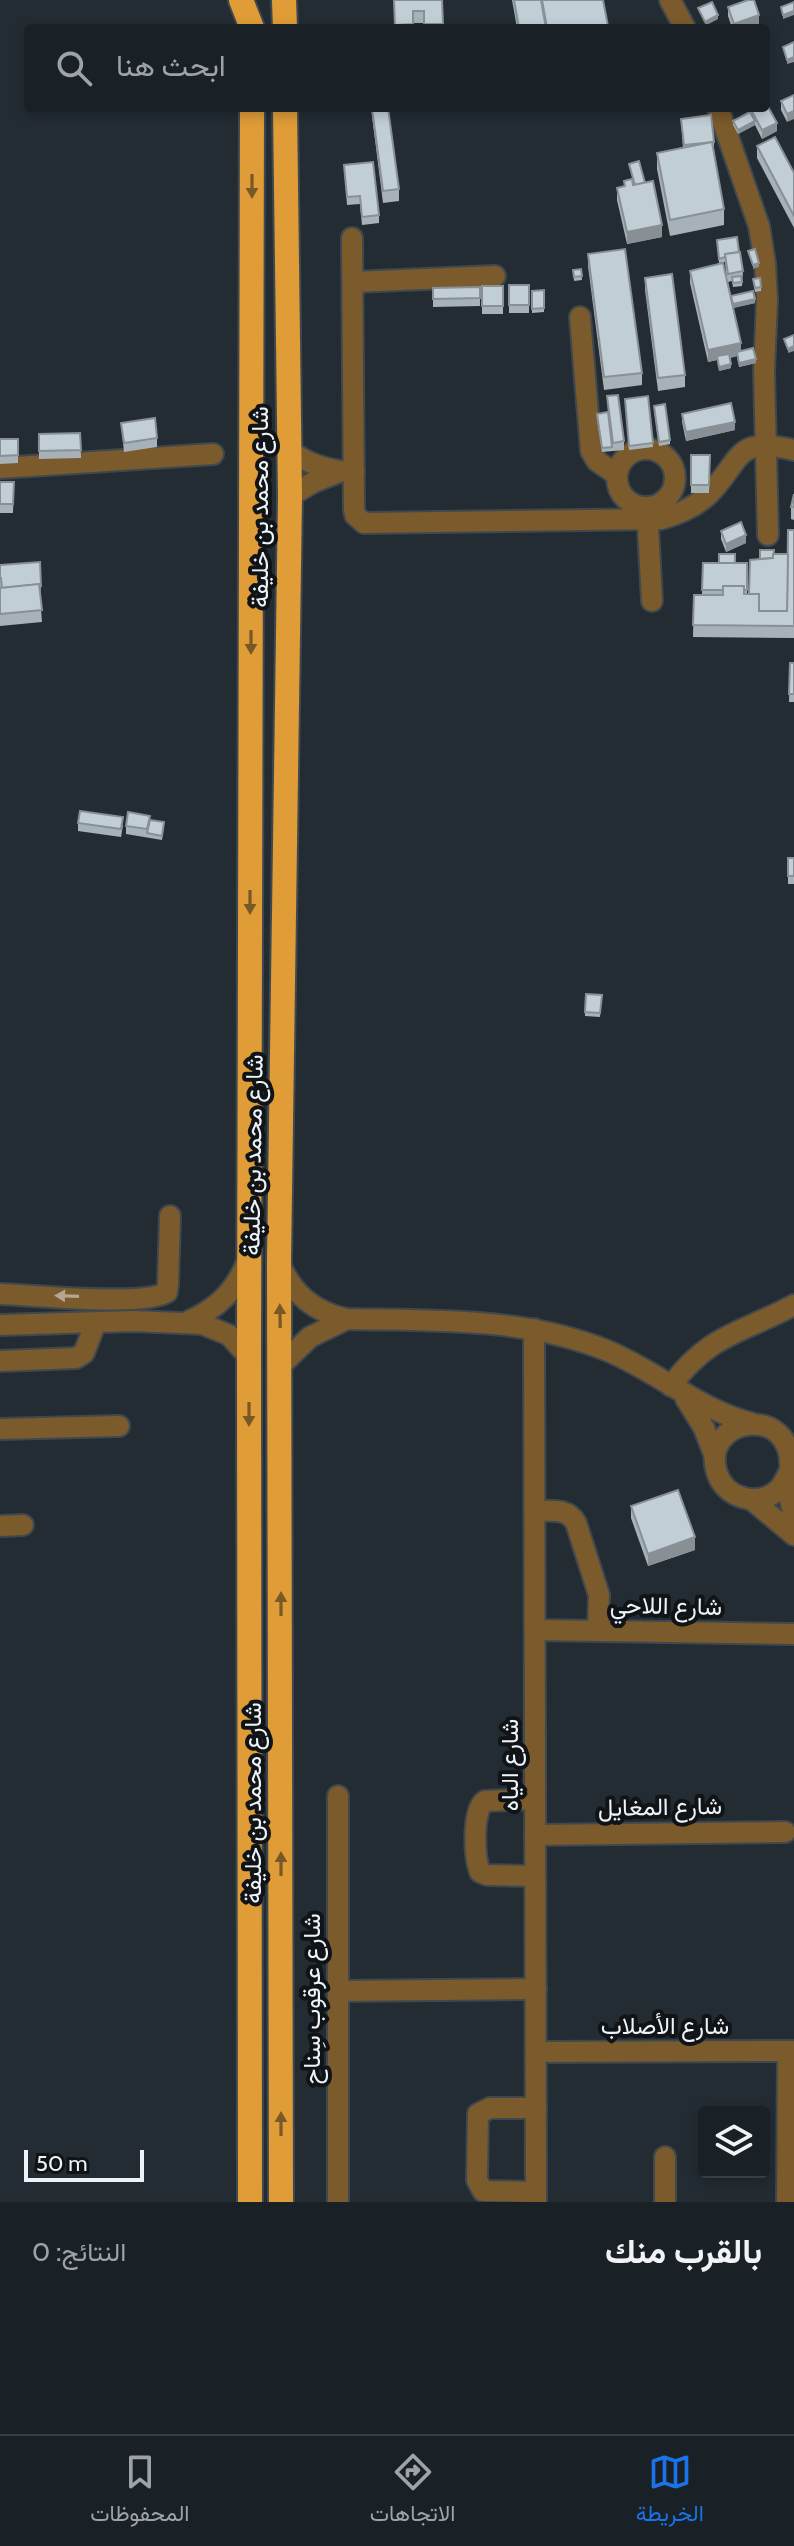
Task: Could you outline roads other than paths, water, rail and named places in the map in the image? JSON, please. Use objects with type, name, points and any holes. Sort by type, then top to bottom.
[{"type":"highway","points":[[241,0],[250,24]]},
{"type":"highway","points":[[252,0],[252,24]]},
{"type":"highway","points":[[284,0],[285,24]]},
{"type":"highway","name":"شارع محمد بن خليفة","points":[[250,2202],[252,112]]},
{"type":"highway","name":"شارع محمد بن خليفة","points":[[281,2202],[279,1262],[290,496],[285,112]]},
{"type":"street","points":[[670,0],[683,24]]},
{"type":"street","points":[[719,112],[759,226],[765,263],[768,535]]},
{"type":"street","points":[[352,238],[347,472],[355,515],[364,523],[647,514],[674,516],[712,492],[735,459],[744,452],[767,443],[794,450]]},
{"type":"street","points":[[353,282],[495,276]]},
{"type":"street","points":[[580,317],[591,451],[597,461],[617,475]]},
{"type":"street","points":[[288,449],[312,465],[347,472]]},
{"type":"street","points":[[654,449],[668,458],[675,473],[673,490],[647,514],[624,498],[617,475],[623,459],[637,450],[654,449]]},
{"type":"street","points":[[0,468],[213,454]]},
{"type":"street","points":[[290,496],[314,482],[347,472]]},
{"type":"street","points":[[647,514],[652,601]]},
{"type":"street","points":[[0,1294],[134,1299],[160,1297],[167,1292],[170,1216]]},
{"type":"street","points":[[187,1322],[215,1307],[227,1296],[237,1284],[249,1255]]},
{"type":"street","points":[[279,1262],[291,1286],[321,1311],[347,1319],[493,1322],[558,1334],[611,1352],[720,1414],[776,1431],[788,1447],[794,1515]]},
{"type":"street","points":[[134,1299],[134,1321]]},
{"type":"street","points":[[675,1388],[686,1365],[706,1347],[794,1305]]},
{"type":"street","points":[[280,1366],[310,1337],[347,1319]]},
{"type":"street","points":[[0,1325],[187,1322],[202,1324],[229,1335],[249,1357]]},
{"type":"street","points":[[0,1361],[76,1358],[84,1353],[95,1324]]},
{"type":"street","name":"شارع الياه","points":[[534,1329],[537,1511],[536,2197]]},
{"type":"street","points":[[675,1388],[697,1415],[715,1457]]},
{"type":"street","points":[[790,1471],[776,1491],[765,1498],[741,1498],[724,1486],[715,1468],[715,1457],[721,1441],[742,1425],[794,1425]]},
{"type":"street","points":[[0,1429],[119,1426]]},
{"type":"street","points":[[751,1499],[794,1535]]},
{"type":"street","points":[[537,1511],[563,1512],[576,1523],[599,1595],[598,1631]]},
{"type":"street","points":[[0,1526],[23,1525]]},
{"type":"street","name":"شارع اللاحي","points":[[536,1630],[794,1634]]},
{"type":"street","name":"شارع عرقوب سِناح","points":[[338,1796],[338,2202]]},
{"type":"street","points":[[535,1799],[485,1801],[477,1811],[477,1863],[480,1872],[487,1875],[535,1876]]},
{"type":"street","name":"شارع المغايل","points":[[535,1835],[785,1832]]},
{"type":"street","points":[[338,1991],[536,1989]]},
{"type":"street","points":[[787,2202],[791,2051]]},
{"type":"street","name":"شارع الأصلاب","points":[[536,2052],[791,2051]]},
{"type":"street","points":[[536,2108],[490,2108],[478,2114],[477,2180],[483,2191],[536,2197]]},
{"type":"street","points":[[665,2157],[665,2202]]}]
